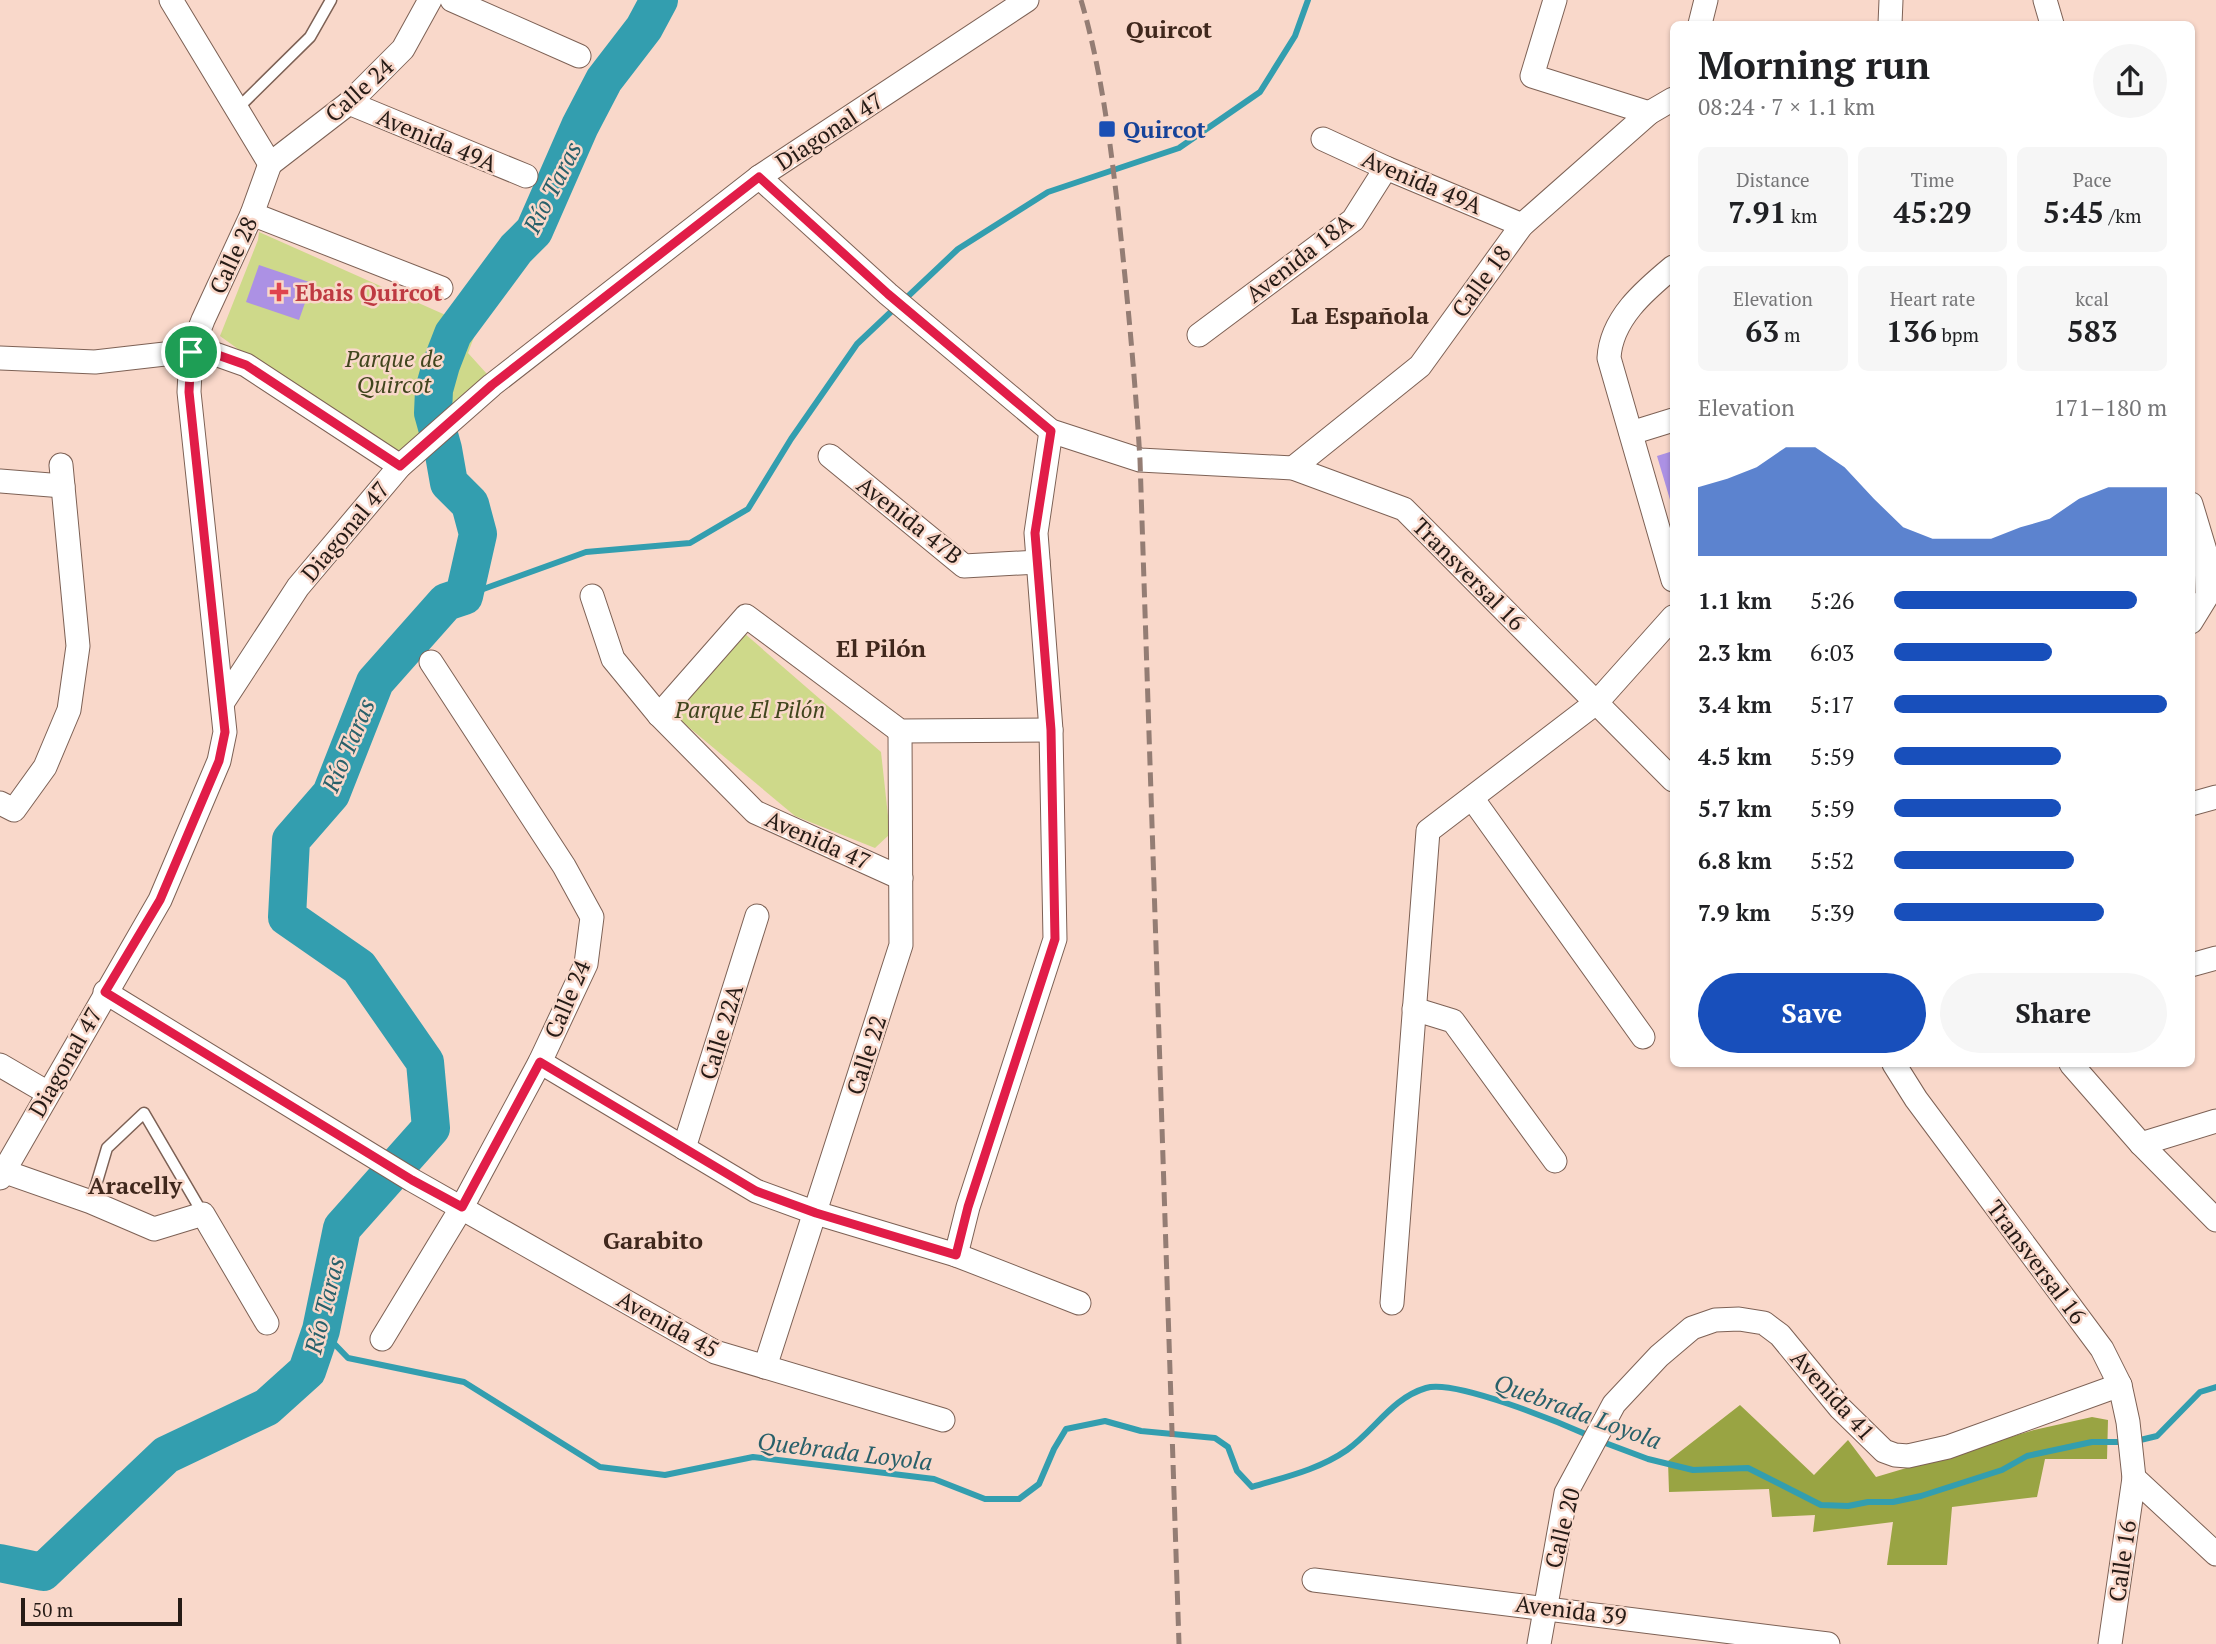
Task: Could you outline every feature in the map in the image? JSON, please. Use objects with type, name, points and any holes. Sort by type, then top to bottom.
[{"type":"street","points":[[171,0],[270,164]]},
{"type":"street","name":"Calle 24","points":[[270,164],[349,103],[403,49],[430,0]]},
{"type":"street","points":[[452,0],[579,55]]},
{"type":"street","name":"Diagonal 47","points":[[1,1174],[160,900],[219,761],[225,732],[223,702],[298,587],[400,466],[492,385],[759,177],[1027,0]]},
{"type":"street","points":[[1555,0],[1532,76],[1648,113]]},
{"type":"street","points":[[1701,21],[1706,0]]},
{"type":"street","points":[[1890,21],[1891,0]]},
{"type":"street","points":[[2045,0],[2051,21]]},
{"type":"street","name":"Calle 18","points":[[1293,468],[1420,366],[1522,225],[1648,113],[1670,101]]},
{"type":"street","name":"Avenida 49A","points":[[349,103],[526,176]]},
{"type":"street","name":"Avenida 49A","points":[[1323,139],[1522,225]]},
{"type":"street","name":"Calle 28","points":[[223,702],[189,392],[191,352],[252,214],[270,164]]},
{"type":"street","name":"Avenida 18A","points":[[1199,335],[1353,220],[1386,168]]},
{"type":"street","points":[[759,177],[888,294],[1051,431],[1035,533],[1051,730],[1055,939],[968,1207],[956,1255]]},
{"type":"street","points":[[252,214],[441,288]]},
{"type":"street","points":[[1670,270],[1621,318],[1610,340],[1609,358],[1670,570]]},
{"type":"street","points":[[0,358],[94,362],[191,352],[215,354],[246,365],[400,466]]},
{"type":"street","points":[[1631,433],[1670,421]]},
{"type":"street","name":"Transversal 16","points":[[1051,431],[1140,460],[1293,468],[1404,509],[1670,777]]},
{"type":"street","name":"Avenida 47B","points":[[830,456],[964,566],[1038,562]]},
{"type":"street","points":[[0,481],[62,475],[78,646],[69,710],[45,767],[15,810],[0,803]]},
{"type":"street","points":[[2195,517],[2206,554],[2207,596],[2195,616]]},
{"type":"street","name":"Avenida 47","points":[[592,596],[613,659],[659,715],[755,812],[901,878]]},
{"type":"street","points":[[659,715],[746,616],[900,731],[1051,730]]},
{"type":"street","points":[[1392,1304],[1428,831],[1597,702],[1670,620]]},
{"type":"street","name":"Calle 24","points":[[382,1339],[462,1207],[540,1062],[586,964],[592,917],[564,866],[431,662]]},
{"type":"street","name":"Calle 22","points":[[765,1367],[901,945],[900,731]]},
{"type":"street","points":[[2195,803],[2216,797]]},
{"type":"street","points":[[1472,798],[1643,1037]]},
{"type":"street","name":"Calle 22A","points":[[684,1148],[757,916]]},
{"type":"street","points":[[2195,964],[2216,958]]},
{"type":"street","name":"Avenida 45","points":[[105,992],[412,1180],[715,1352],[943,1420]]},
{"type":"street","points":[[1414,1009],[1454,1021],[1555,1161]]},
{"type":"street","points":[[540,1062],[756,1191],[816,1213],[956,1255],[1079,1303]]},
{"type":"street","points":[[0,1065],[48,1093]]},
{"type":"street","name":"Transversal 16","points":[[1896,1067],[1916,1099],[2102,1349],[2120,1385],[2128,1422],[2133,1468]]},
{"type":"street","points":[[2074,1067],[2141,1144],[2216,1220]]},
{"type":"street","points":[[2141,1144],[2216,1121]]},
{"type":"street","points":[[1,1174],[91,1202],[154,1229],[203,1214],[267,1324]]},
{"type":"street","name":"Avenida 41","points":[[1586,1456],[1614,1404],[1659,1356],[1692,1328],[1715,1320],[1740,1319],[1764,1323],[1780,1335],[1840,1408],[1876,1444],[1895,1455],[1922,1454],[1948,1447],[2120,1385]]},
{"type":"street","name":"Calle 20","points":[[1539,1644],[1566,1493],[1586,1456]]},
{"type":"street","points":[[2133,1468],[2216,1554]]},
{"type":"street","name":"Calle 16","points":[[2110,1644],[2133,1468]]},
{"type":"street","name":"Avenida 39","points":[[1314,1580],[1819,1643]]},
{"type":"lane","points":[[237,109],[310,37],[331,0]]},
{"type":"lane","points":[[91,1202],[107,1148],[144,1113],[203,1214]]},
{"type":"green space","name":"Parque de Quircot","points":[[259,232],[477,329],[468,353],[487,374],[400,466],[220,336]]},
{"type":"green space","name":"Parque El Pilón","points":[[744,633],[881,752],[890,834],[875,848],[795,816],[673,714]]},
{"type":"green space","points":[[1740,1405],[1814,1475],[1848,1440],[1876,1477],[2034,1430],[2092,1417],[2108,1420],[2107,1459],[2045,1459],[2037,1497],[1952,1507],[1947,1565],[1887,1565],[1893,1522],[1813,1532],[1815,1515],[1772,1517],[1769,1489],[1669,1492],[1668,1461]]},
{"type":"building","name":"Ebais Quircot","points":[[259,265],[312,283],[299,320],[246,302]]},
{"type":"building","points":[[1670,452],[1670,500],[1657,456]]},
{"type":"waterway","name":"Río Taras","points":[[0,1563],[43,1572],[166,1455],[267,1407],[307,1371],[321,1330],[342,1228],[431,1128],[425,1062],[359,967],[287,917],[291,840],[331,794],[375,682],[446,602],[464,596],[478,534],[470,504],[449,483],[433,413],[434,390],[441,365],[453,334],[516,249],[534,231],[580,126],[604,80],[644,28],[659,0]]},
{"type":"waterway","points":[[903,301],[958,249],[1048,192],[1179,148],[1260,92],[1295,36],[1308,0]]},
{"type":"waterway","points":[[464,596],[586,552],[690,543],[748,509],[791,439],[857,344],[895,308]]},
{"type":"waterway","name":"Quebrada Loyola","points":[[321,1330],[348,1358],[464,1382],[600,1467],[665,1475],[753,1457],[934,1479],[985,1499],[1019,1499],[1039,1484],[1066,1429],[1105,1421],[1141,1431],[1215,1438],[1228,1447],[1237,1471],[1252,1487],[1325,1463],[1357,1442],[1403,1399],[1426,1388],[1440,1387],[1508,1404],[1590,1436]]},
{"type":"waterway","name":"Quebrada Loyola","points":[[2136,1441],[2157,1436],[2200,1392],[2216,1387]]},
{"type":"waterway","name":"Quebrada Loyola","points":[[1600,1441],[1648,1459],[1693,1470],[1748,1468],[1821,1505],[1848,1506],[1868,1502],[1893,1502],[1921,1496],[2002,1470],[2027,1456],[2092,1442],[2125,1442]]},
{"type":"railway","points":[[1081,0],[1099,78],[1112,157],[1128,303],[1140,460],[1179,1644]]},
{"type":"place","name":"Quircot","points":[[1107,129]]},
{"type":"place","name":"Ebais Quircot","points":[[279,292]]},
{"type":"district","name":"Quircot","points":[[1169,29]]},
{"type":"district","name":"La Española","points":[[1360,315]]},
{"type":"district","name":"El Pilón","points":[[881,648]]},
{"type":"district","name":"Aracelly","points":[[135,1185]]},
{"type":"district","name":"Garabito","points":[[653,1240]]},
{"type":"route","points":[[759,177],[888,294],[1051,431],[1035,533],[1051,730],[1055,939],[968,1207],[956,1255],[816,1213],[756,1191],[540,1062],[462,1207],[412,1180],[105,992],[160,900],[219,761],[225,732],[189,392],[191,352],[215,354],[246,365],[400,466],[492,385],[759,177]]}]
